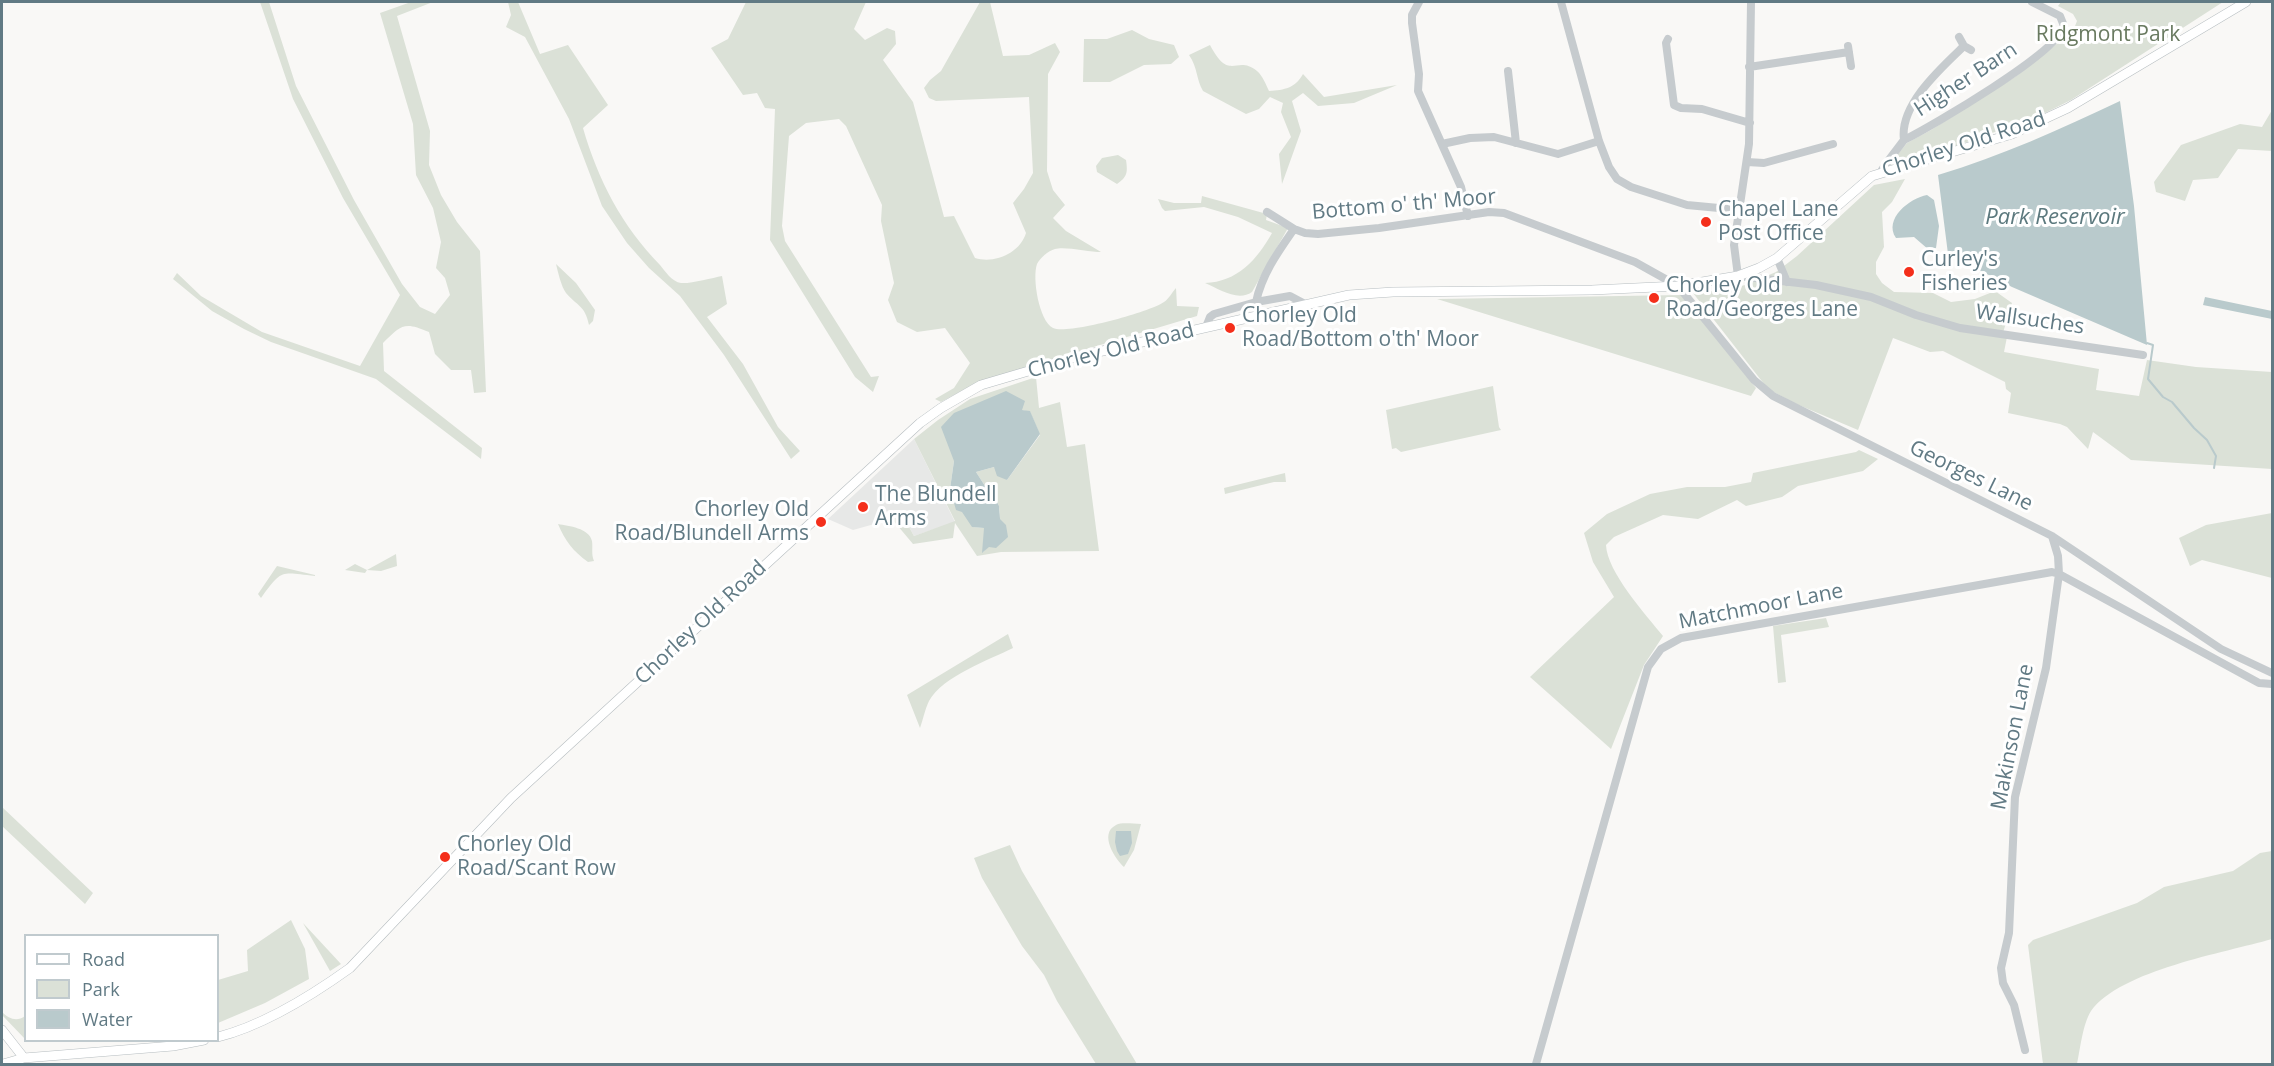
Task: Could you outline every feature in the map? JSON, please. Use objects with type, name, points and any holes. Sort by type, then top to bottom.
[{"type":"main road","name":"Chorley Old Road","points":[[219,1037],[258,1022],[329,984],[350,968],[512,798],[912,430],[941,408],[981,385],[1055,363],[1349,295],[1678,286],[1738,276],[1778,258],[1860,184],[1872,176],[2012,134],[2041,122],[2246,2]]},
{"type":"main road","points":[[2,1030],[24,1058]]},
{"type":"main road","points":[[3,1065],[24,1058],[43,1060],[173,1047],[199,1042]]},
{"type":"street","points":[[1419,2],[1412,15],[1419,74],[1418,91],[1461,187],[1468,216]]},
{"type":"street","points":[[1561,2],[1599,141],[1609,167],[1621,182],[1687,205],[1740,210]]},
{"type":"street","points":[[1738,276],[1734,245],[1747,162],[1750,123],[1751,2]]},
{"type":"street","name":"Higher Barn","points":[[1904,140],[1996,86],[2059,37],[2064,26],[2060,16],[2032,2]]},
{"type":"street","points":[[1880,173],[1904,140],[1903,129],[1916,100],[1945,64],[1968,48],[1959,37]]},
{"type":"street","points":[[1668,39],[1666,43],[1674,105],[1681,108],[1702,109],[1750,123]]},
{"type":"street","points":[[1749,67],[1849,49],[1851,66]]},
{"type":"street","points":[[1508,71],[1516,143]]},
{"type":"street","points":[[1442,144],[1486,136],[1558,154],[1599,141]]},
{"type":"street","points":[[1747,162],[1764,163],[1833,144]]},
{"type":"street","name":"Bottom o' th' Moor","points":[[1267,212],[1294,229],[1318,234],[1489,212],[1512,215],[1635,262],[1678,286]]},
{"type":"street","points":[[1256,302],[1259,285],[1275,256],[1294,229]]},
{"type":"street","points":[[1778,258],[1787,282]]},
{"type":"street","name":"Wallsuches","points":[[1738,276],[1816,285],[1871,297],[1916,315],[1960,328],[2143,355]]},
{"type":"street","name":"Georges Lane","points":[[1678,286],[1763,390],[2052,536],[2221,649],[2272,673]]},
{"type":"street","points":[[1206,327],[1210,317],[1214,314],[1256,302],[1290,296],[1305,304]]},
{"type":"street","name":"Makinson Lane","points":[[2025,1050],[2014,1005],[2003,983],[2001,968],[2009,933],[2015,797],[2046,668],[2059,574],[2058,556],[2052,536]]},
{"type":"street","name":"Matchmoor Lane","points":[[1536,1065],[1648,667],[1661,649],[1681,638],[2052,572],[2059,574]]},
{"type":"street","points":[[2059,574],[2259,684],[2272,684]]},
{"type":"shaded area","points":[[914,439],[955,522],[914,536],[903,516],[853,530],[828,519]]},
{"type":"green space","points":[[260,2],[269,2],[296,86],[354,200],[402,284],[420,307],[435,314],[450,295],[445,278],[436,268],[441,242],[433,208],[416,175],[413,124],[380,13],[411,2],[433,2],[397,16],[430,131],[429,165],[441,195],[457,222],[480,251],[486,392],[474,393],[471,370],[451,370],[435,354],[429,332],[414,327],[399,329],[383,343],[384,371],[482,448],[481,459],[376,379],[271,342],[244,329],[212,311],[173,279],[177,273],[201,296],[262,332],[360,366],[400,295],[343,198],[293,99]]},
{"type":"green space","points":[[508,2],[518,2],[540,54],[568,45],[608,105],[583,128],[604,184],[623,218],[646,250],[675,281],[690,283],[722,276],[727,304],[707,317],[743,364],[778,427],[800,451],[791,459],[724,355],[680,296],[649,268],[627,243],[602,206],[569,119],[525,37],[506,27],[511,15]]},
{"type":"green space","points":[[746,2],[866,2],[854,29],[865,40],[887,28],[895,31],[896,44],[883,60],[913,102],[944,217],[954,216],[975,258],[991,259],[1006,255],[1018,246],[1026,233],[1013,203],[1033,173],[1029,97],[936,101],[929,98],[924,88],[941,71],[980,2],[990,2],[1003,56],[1029,55],[1055,43],[1060,52],[1048,74],[1047,171],[1053,190],[1065,205],[1053,218],[1066,231],[1101,252],[1059,248],[1050,251],[1040,259],[1035,279],[1040,308],[1044,317],[1053,328],[1091,325],[1156,306],[1166,301],[1176,288],[1177,306],[1199,307],[1197,316],[980,381],[941,402],[935,399],[954,388],[970,363],[945,328],[917,332],[897,322],[888,300],[894,283],[881,221],[882,205],[846,126],[839,119],[806,123],[789,136],[782,226],[785,241],[871,377],[879,376],[873,392],[855,377],[770,240],[775,109],[765,108],[757,93],[743,95],[711,48],[728,39]]},
{"type":"green space","name":"Ridgmont Park","points":[[2061,2],[2223,2],[2071,100],[2037,117],[1950,148],[1889,165],[1907,143],[2015,77],[2073,31],[2077,21],[2073,14],[2058,6]]},
{"type":"green space","points":[[1132,30],[1149,39],[1174,45],[1179,57],[1171,64],[1144,65],[1110,82],[1083,82],[1084,39],[1107,39]]},
{"type":"green space","points":[[1210,45],[1223,63],[1233,66],[1244,65],[1257,71],[1269,91],[1289,87],[1303,74],[1324,97],[1397,85],[1354,103],[1318,106],[1303,93],[1292,101],[1301,131],[1282,184],[1279,154],[1291,137],[1281,112],[1283,103],[1270,97],[1259,109],[1246,114],[1203,91],[1189,55]]},
{"type":"green space","points":[[2272,110],[2272,151],[2238,149],[2218,178],[2193,180],[2185,201],[2156,192],[2154,182],[2181,145],[2240,124],[2262,127]]},
{"type":"green space","points":[[1118,155],[1126,160],[1127,168],[1125,177],[1117,184],[1097,172],[1096,166],[1102,158]]},
{"type":"green space","points":[[1905,179],[1892,202],[1882,212],[1884,247],[1876,262],[1876,274],[1882,283],[1894,292],[1933,293],[1951,302],[1975,299],[1995,291],[2012,303],[2002,336],[2007,337],[2004,352],[2099,369],[2096,390],[2139,396],[2147,360],[2196,367],[2272,372],[2272,469],[2131,460],[2093,432],[2088,449],[2067,427],[2008,413],[2011,393],[2006,389],[2005,382],[1943,351],[1930,352],[1893,338],[1858,430],[1794,403],[1768,389],[1693,293],[1745,285],[1776,272],[1797,256],[1874,185]]},
{"type":"green space","points":[[1202,196],[1267,214],[1266,220],[1288,228],[1252,292],[1247,295],[1228,294],[1205,283],[1227,279],[1245,268],[1260,252],[1272,233],[1238,217],[1204,207],[1165,211],[1158,199],[1174,203],[1201,203]]},
{"type":"green space","points":[[556,264],[576,283],[595,310],[593,321],[589,325],[583,310],[564,290]]},
{"type":"green space","points":[[1681,295],[1756,388],[1751,396],[1437,299]]},
{"type":"green space","points":[[1036,377],[1039,408],[1060,402],[1067,447],[1085,444],[1099,551],[1001,552],[977,556],[955,523],[953,538],[913,544],[892,519],[903,516],[914,536],[955,521],[914,439],[970,399]],"holes":[[[1022,410],[1030,412],[1040,435],[1007,480],[994,467],[976,472],[985,486],[984,493],[993,494],[999,505],[1000,513],[996,532],[983,552],[985,528],[973,527],[950,489],[954,461]]]},
{"type":"green space","points":[[1493,386],[1501,430],[1401,452],[1396,448],[1392,449],[1386,410]]},
{"type":"green space","points":[[1859,450],[1878,459],[1863,471],[1798,486],[1782,497],[1746,506],[1737,500],[1698,519],[1663,515],[1614,537],[1606,545],[1608,556],[1620,580],[1663,636],[1644,665],[1611,749],[1530,677],[1614,597],[1593,562],[1584,533],[1607,514],[1650,494],[1687,487],[1725,487],[1751,482],[1753,473]]},
{"type":"green space","points":[[1285,473],[1286,482],[1274,482],[1225,494],[1224,488]]},
{"type":"green space","points":[[2272,513],[2272,578],[2202,560],[2190,566],[2179,538],[2206,525]]},
{"type":"green space","points":[[558,524],[578,528],[587,533],[592,541],[594,561],[588,562],[574,550]]},
{"type":"green space","points":[[396,554],[397,566],[381,571],[367,570]]},
{"type":"green space","points":[[355,564],[367,570],[365,573],[345,570]]},
{"type":"green space","points":[[277,566],[315,576],[288,574],[278,577],[261,598],[258,594]]},
{"type":"green space","points":[[1826,618],[1829,627],[1781,635],[1786,682],[1778,683],[1773,626]]},
{"type":"green space","points":[[1008,634],[1013,648],[955,676],[945,684],[929,701],[920,728],[907,695]]},
{"type":"green space","points":[[2,807],[93,893],[85,904],[2,826]]},
{"type":"green space","points":[[1118,824],[1141,824],[1134,850],[1124,867],[1110,847],[1109,834],[1111,829]]},
{"type":"green space","points":[[1010,845],[1022,871],[1137,1064],[1096,1064],[1057,1001],[1044,975],[1022,946],[982,878],[974,858]]},
{"type":"green space","points":[[2272,851],[2272,939],[2175,965],[2125,984],[2105,997],[2088,1016],[2077,1064],[2043,1064],[2028,945],[2033,940],[2137,903],[2164,887],[2233,871],[2260,853]]},
{"type":"green space","points":[[291,920],[305,949],[309,979],[265,1003],[219,1023],[219,980],[248,971],[247,950]]},
{"type":"green space","points":[[303,923],[341,964],[330,971]]},
{"type":"green space","points":[[2,1012],[13,1019],[24,1016],[24,1038],[2,1015]]},
{"type":"water","name":"Park Reservoir","points":[[2120,101],[2134,206],[2147,345],[2012,287],[1948,254],[1938,175],[2008,151]]},
{"type":"water","points":[[1927,195],[1934,200],[1939,226],[1936,248],[1929,250],[1914,237],[1896,238],[1893,231],[1893,224],[1900,210],[1913,200]]},
{"type":"water","points":[[2205,297],[2272,311],[2272,319],[2203,305]]},
{"type":"water","points":[[1006,391],[1025,401],[1022,410],[1030,411],[1040,434],[1007,480],[997,476],[994,467],[976,472],[985,486],[984,493],[993,494],[999,506],[1000,519],[1006,525],[1008,537],[996,548],[989,547],[982,553],[984,528],[972,527],[962,512],[956,510],[950,489],[954,461],[941,427],[954,413]]},
{"type":"water","points":[[1116,831],[1131,831],[1132,843],[1128,854],[1120,856],[1117,851]]},
{"type":"waterway","points":[[2147,343],[2153,345],[2148,379],[2207,440],[2216,456],[2214,468]]},
{"type":"place","name":"Chapel Lane Post Office","points":[[1706,222]]},
{"type":"place","name":"Curley's Fisheries","points":[[1909,272]]},
{"type":"place","name":"Chorley Old Road/Georges Lane","points":[[1654,298]]},
{"type":"place","name":"Chorley Old Road/Bottom o'th' Moor","points":[[1230,328]]},
{"type":"place","name":"The Blundell Arms","points":[[863,507]]},
{"type":"place","name":"Chorley Old Road/Blundell Arms","points":[[821,522]]},
{"type":"place","name":"Chorley Old Road/Scant Row","points":[[445,857]]}]
